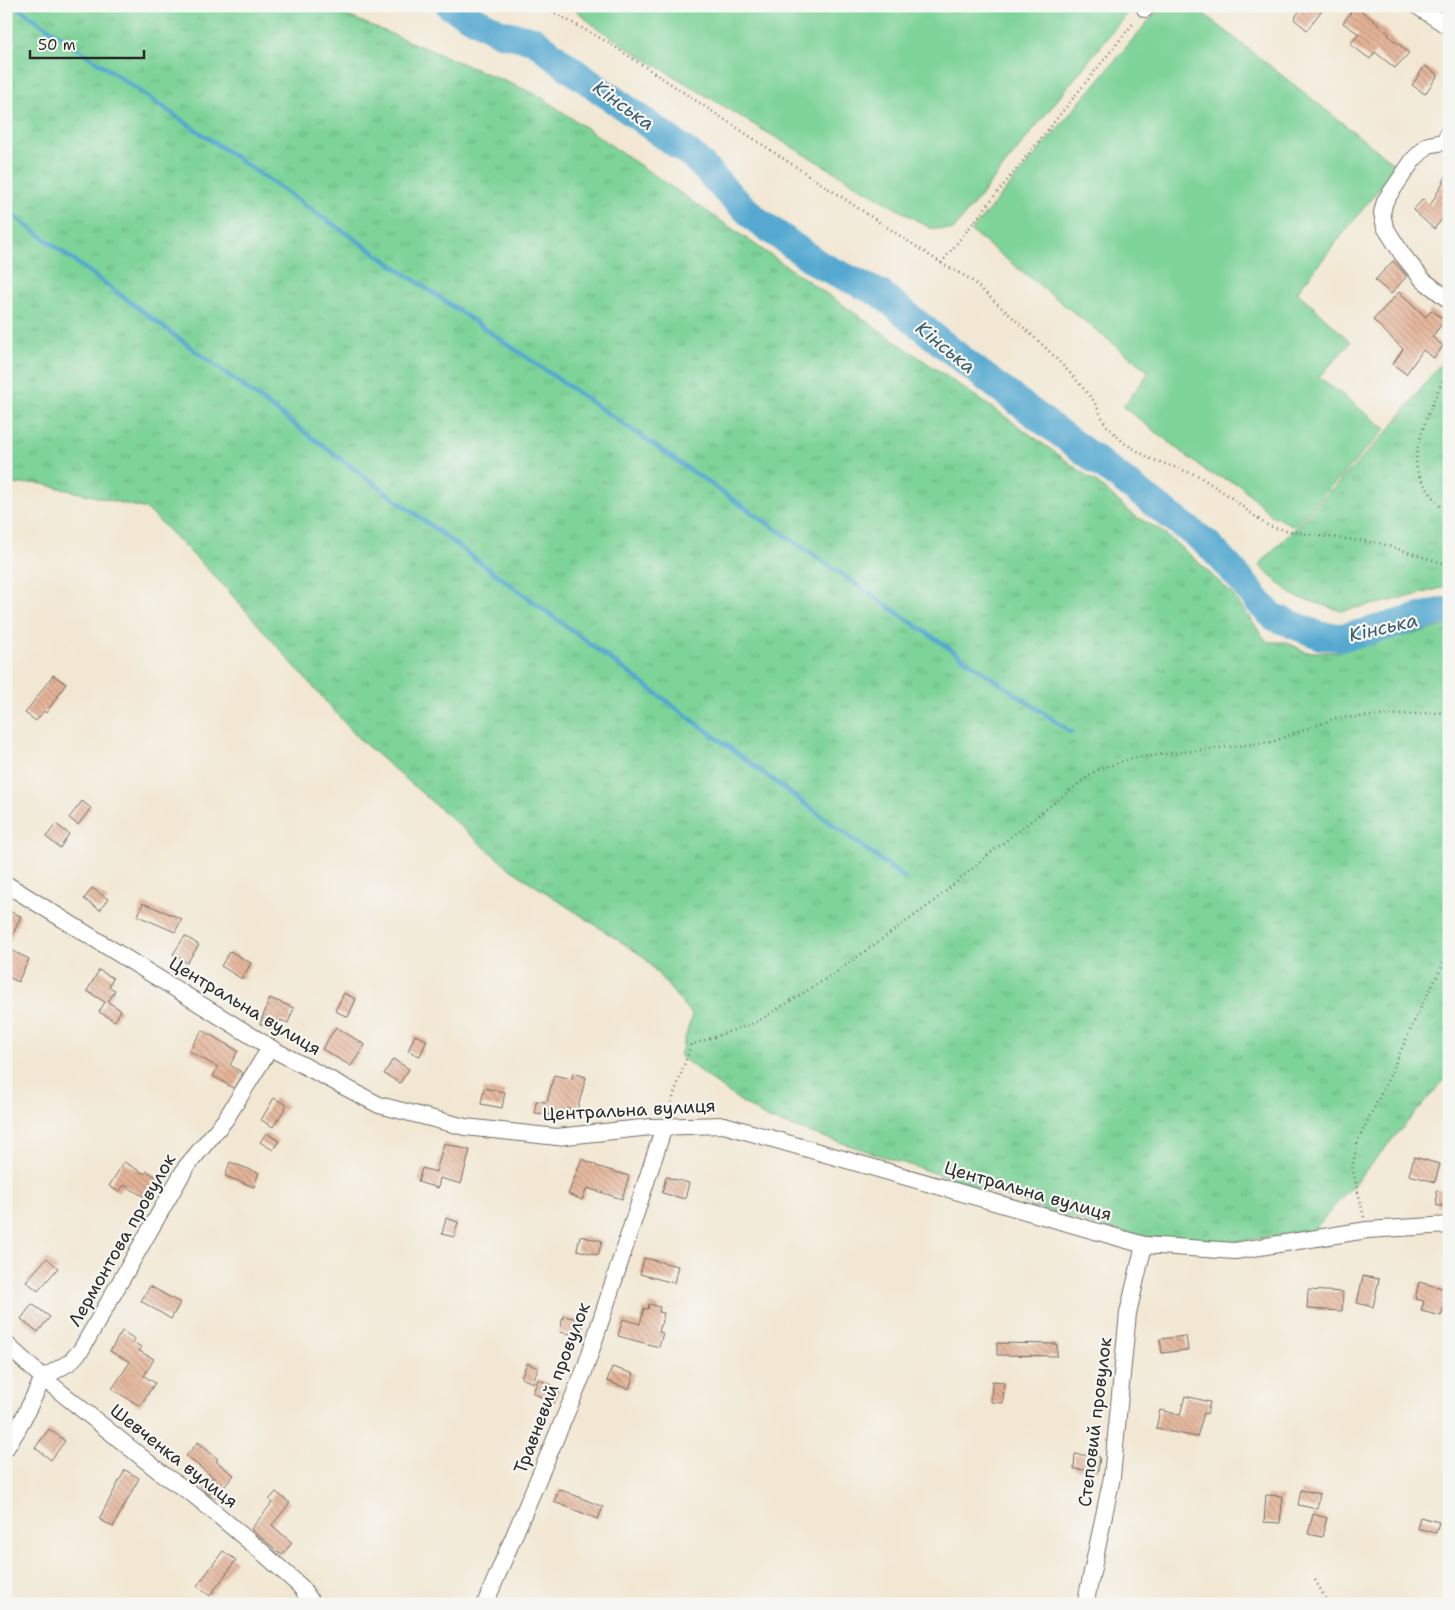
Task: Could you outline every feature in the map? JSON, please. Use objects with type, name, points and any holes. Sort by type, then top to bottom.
[{"type":"street","points":[[1417,6],[1449,27]]},
{"type":"street","points":[[1449,132],[1444,142],[1428,145],[1413,160],[1385,201],[1382,214],[1385,227],[1402,254],[1423,280],[1449,300]]},
{"type":"street","name":"Центральна вулиця","points":[[6,884],[270,1048],[379,1105],[465,1127],[557,1137],[664,1127],[724,1125],[1144,1245],[1235,1251],[1367,1230],[1449,1225]]},
{"type":"street","name":"Лермонтова провулок","points":[[43,1378],[70,1362],[80,1350],[186,1167],[226,1120],[270,1048]]},
{"type":"street","name":"Травневий провулок","points":[[485,1604],[585,1369],[664,1127]]},
{"type":"street","name":"Степовий провулок","points":[[1086,1604],[1112,1477],[1128,1313],[1144,1245]]},
{"type":"street","name":"Шевченка вулиця","points":[[6,1344],[43,1378],[165,1476],[194,1495],[262,1552],[300,1586],[313,1604]]},
{"type":"street","points":[[6,1448],[18,1429],[43,1378]]},
{"type":"path","points":[[542,6],[609,43],[941,263],[970,279],[1043,345],[1072,375],[1094,401],[1106,425],[1124,443],[1151,459],[1197,475],[1229,496],[1265,524],[1312,535],[1378,543],[1449,565]]},
{"type":"path","points":[[941,263],[1146,8]]},
{"type":"path","points":[[1449,368],[1437,392],[1421,437],[1416,458],[1418,472],[1449,518]]},
{"type":"path","points":[[664,1127],[691,1045],[756,1022],[835,973],[932,903],[994,850],[1095,771],[1132,758],[1272,742],[1336,718],[1449,712]]},
{"type":"path","points":[[1367,1230],[1352,1167],[1358,1140],[1417,1015],[1449,953]]},
{"type":"path","points":[[1315,1580],[1329,1604]]},
{"type":"green space","points":[[6,6],[324,6],[538,95],[1017,425],[1101,486],[1133,515],[1159,529],[1232,594],[1267,642],[1286,642],[1306,652],[1335,652],[1449,625],[1449,1074],[1313,1231],[1233,1242],[1146,1237],[1098,1227],[766,1118],[730,1094],[680,1056],[692,1015],[644,957],[510,869],[358,738],[224,586],[147,509],[38,483],[6,485]]},
{"type":"green space","points":[[571,6],[1120,6],[1127,13],[953,230],[930,228],[631,50],[597,28]]},
{"type":"green space","points":[[1161,6],[1194,6],[1397,166],[1297,292],[1351,342],[1319,377],[1386,429],[1294,526],[1271,515],[1240,485],[1209,473],[1123,407],[1149,372],[971,231]]},
{"type":"green space","points":[[1449,353],[1449,586],[1401,599],[1341,611],[1294,596],[1259,565],[1388,431]]},
{"type":"building","points":[[1303,6],[1325,6],[1307,30],[1294,19]]},
{"type":"building","points":[[1355,6],[1389,33],[1388,35],[1409,53],[1395,68],[1375,52],[1370,59],[1350,44],[1359,34],[1343,23]]},
{"type":"building","points":[[1425,66],[1438,75],[1425,94],[1412,85]]},
{"type":"building","points":[[1449,171],[1449,211],[1434,229],[1413,210],[1423,199],[1430,206]]},
{"type":"building","points":[[1393,261],[1407,276],[1391,294],[1375,280]]},
{"type":"building","points":[[1399,292],[1426,317],[1431,310],[1445,320],[1432,337],[1443,346],[1434,358],[1423,350],[1406,374],[1393,364],[1403,349],[1373,320]]},
{"type":"building","points":[[53,675],[66,684],[46,713],[44,711],[36,721],[25,713]]},
{"type":"building","points":[[82,801],[91,808],[78,825],[69,818]]},
{"type":"building","points":[[56,824],[69,834],[60,848],[46,837]]},
{"type":"building","points":[[92,888],[108,899],[100,910],[84,899]]},
{"type":"building","points":[[143,903],[182,919],[175,932],[138,916]]},
{"type":"building","points":[[6,910],[21,916],[7,948],[29,959],[18,982],[6,976]]},
{"type":"building","points":[[185,936],[199,945],[187,963],[173,954]]},
{"type":"building","points":[[230,951],[251,963],[242,979],[221,966]]},
{"type":"building","points":[[99,970],[113,978],[109,987],[115,990],[108,1002],[121,1010],[115,1021],[99,1012],[105,1002],[87,991]]},
{"type":"building","points":[[344,993],[356,999],[348,1017],[335,1011]]},
{"type":"building","points":[[270,998],[294,1008],[288,1023],[281,1020],[276,1031],[260,1024]]},
{"type":"building","points":[[336,1027],[365,1045],[351,1066],[322,1049]]},
{"type":"building","points":[[202,1030],[238,1051],[230,1065],[243,1073],[233,1088],[213,1076],[218,1067],[189,1051]]},
{"type":"building","points":[[415,1035],[427,1040],[420,1056],[408,1051]]},
{"type":"building","points":[[393,1059],[409,1069],[400,1083],[384,1074]]},
{"type":"building","points":[[573,1073],[586,1077],[577,1111],[567,1109],[566,1116],[535,1113],[536,1101],[547,1102],[554,1075],[572,1079]]},
{"type":"building","points":[[484,1088],[505,1092],[502,1108],[481,1104]]},
{"type":"building","points":[[274,1098],[287,1105],[273,1127],[261,1120]]},
{"type":"building","points":[[266,1133],[279,1141],[273,1150],[260,1142]]},
{"type":"building","points":[[444,1143],[470,1150],[461,1184],[440,1178],[438,1188],[418,1182],[422,1168],[436,1172]]},
{"type":"building","points":[[1414,1157],[1440,1164],[1435,1182],[1409,1175]]},
{"type":"building","points":[[582,1159],[596,1166],[629,1176],[622,1199],[587,1188],[582,1200],[568,1194]]},
{"type":"building","points":[[124,1162],[145,1174],[147,1171],[160,1179],[148,1199],[124,1185],[119,1192],[109,1186]]},
{"type":"building","points":[[230,1162],[259,1173],[254,1187],[225,1176]]},
{"type":"building","points":[[666,1177],[689,1183],[685,1199],[662,1193]]},
{"type":"building","points":[[1447,1190],[1448,1205],[1437,1206],[1436,1191]]},
{"type":"building","points":[[446,1218],[458,1222],[454,1237],[442,1234]]},
{"type":"building","points":[[580,1236],[602,1241],[598,1255],[577,1250]]},
{"type":"building","points":[[47,1258],[58,1268],[38,1291],[26,1281]]},
{"type":"building","points":[[644,1258],[678,1266],[674,1283],[640,1274]]},
{"type":"building","points":[[1363,1276],[1379,1279],[1373,1307],[1357,1303]]},
{"type":"building","points":[[1419,1282],[1449,1290],[1441,1316],[1421,1311],[1424,1301],[1415,1299]]},
{"type":"building","points":[[150,1286],[180,1303],[171,1319],[141,1301]]},
{"type":"building","points":[[1308,1290],[1343,1292],[1342,1311],[1307,1309]]},
{"type":"building","points":[[32,1304],[50,1317],[38,1332],[21,1319]]},
{"type":"building","points":[[649,1304],[660,1307],[659,1312],[664,1313],[659,1332],[663,1333],[659,1347],[618,1336],[623,1319],[640,1324],[644,1308],[648,1309]]},
{"type":"building","points":[[563,1316],[584,1320],[581,1336],[560,1332]]},
{"type":"building","points":[[122,1331],[135,1339],[133,1342],[141,1347],[139,1351],[154,1359],[144,1376],[155,1383],[140,1406],[112,1389],[130,1362],[110,1351]]},
{"type":"building","points":[[1186,1336],[1188,1350],[1162,1353],[1160,1339]]},
{"type":"building","points":[[997,1343],[1057,1344],[1057,1356],[997,1355]]},
{"type":"building","points":[[527,1363],[538,1368],[533,1383],[521,1378]]},
{"type":"building","points":[[612,1367],[634,1374],[629,1389],[607,1381]]},
{"type":"building","points":[[538,1379],[560,1389],[554,1403],[533,1393]]},
{"type":"building","points":[[992,1381],[1004,1382],[1003,1403],[991,1402]]},
{"type":"building","points":[[1185,1396],[1210,1402],[1207,1414],[1204,1413],[1197,1437],[1156,1429],[1160,1410],[1180,1415]]},
{"type":"building","points":[[49,1429],[65,1441],[51,1460],[35,1448]]},
{"type":"building","points":[[198,1442],[218,1459],[216,1461],[234,1475],[214,1499],[204,1490],[214,1478],[186,1456]]},
{"type":"building","points":[[1075,1454],[1100,1457],[1098,1471],[1074,1469]]},
{"type":"building","points":[[125,1470],[139,1478],[113,1527],[99,1519]]},
{"type":"building","points":[[559,1489],[603,1507],[598,1519],[554,1502]]},
{"type":"building","points":[[1301,1490],[1320,1494],[1317,1509],[1298,1505]]},
{"type":"building","points":[[276,1492],[290,1503],[272,1525],[292,1543],[282,1555],[251,1529],[272,1503],[269,1500]]},
{"type":"building","points":[[1266,1495],[1283,1496],[1280,1523],[1264,1522]]},
{"type":"building","points":[[1313,1514],[1327,1518],[1322,1537],[1308,1534]]},
{"type":"building","points":[[1420,1517],[1439,1522],[1436,1533],[1417,1528]]},
{"type":"building","points":[[223,1551],[236,1560],[210,1596],[197,1586]]},
{"type":"waterway","points":[[16,6],[1071,732]]},
{"type":"waterway","name":"Кінська","points":[[450,6],[500,33],[534,40],[565,65],[694,157],[757,220],[820,265],[881,294],[969,365],[1208,544],[1274,617],[1321,636],[1343,637],[1449,611]]},
{"type":"waterway","points":[[6,210],[905,878]]}]
